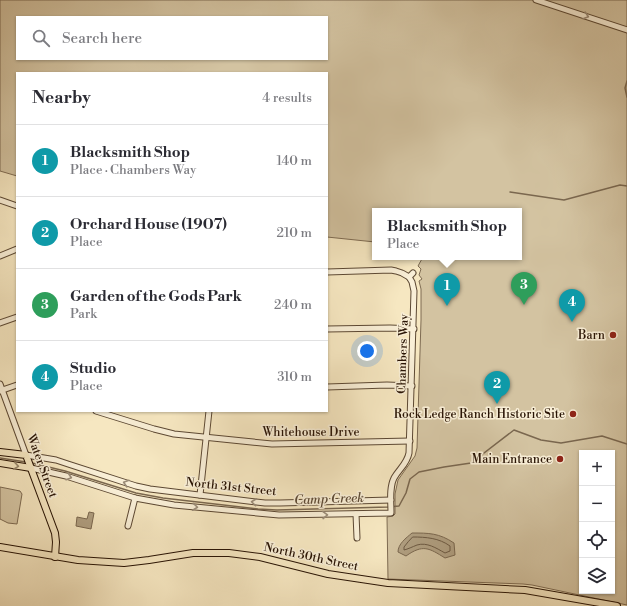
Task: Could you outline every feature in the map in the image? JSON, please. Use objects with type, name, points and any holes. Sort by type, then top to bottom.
[{"type":"main road","name":"North 31st Street","points":[[0,452],[26,455]]},
{"type":"main road","name":"Water Street","points":[[26,455],[55,533],[55,557]]},
{"type":"main road","name":"North 31st Street","points":[[0,463],[31,468]]},
{"type":"main road","name":"North 30th Street","points":[[0,547],[78,560],[124,562],[149,560],[193,553],[229,553],[260,557],[328,574],[365,580],[388,583],[525,590],[617,606]]},
{"type":"street","points":[[536,0],[627,30]]},
{"type":"street","points":[[0,200],[16,206]]},
{"type":"street","points":[[0,256],[16,249]]},
{"type":"street","points":[[328,272],[391,270],[409,277],[413,273]]},
{"type":"street","name":"Chambers Way","points":[[391,500],[393,482],[408,458],[410,441],[414,291],[409,277]]},
{"type":"street","points":[[0,323],[16,317]]},
{"type":"street","points":[[328,330],[383,328],[414,329]]},
{"type":"street","name":"Water Street","points":[[0,384],[26,455]]},
{"type":"street","points":[[1,390],[16,385]]},
{"type":"street","points":[[328,387],[412,386]]},
{"type":"street","name":"Whitehouse Drive","points":[[99,412],[165,432],[279,444],[410,441]]},
{"type":"street","points":[[200,496],[209,412]]},
{"type":"street","name":"North 31st Street","points":[[26,455],[62,462],[143,488],[166,492],[280,504],[391,500],[391,513],[299,515],[266,514],[174,505],[135,498],[66,476],[31,468]]},
{"type":"street","points":[[128,526],[135,498]]},
{"type":"street","points":[[356,514],[357,538]]},
{"type":"shaded area","points":[[0,0],[627,0],[627,605],[523,584],[388,579],[387,517],[395,514],[395,494],[398,480],[415,456],[417,448],[421,320],[421,289],[419,281],[422,279],[419,275],[421,269],[418,266],[421,260],[522,260],[522,208],[372,208],[372,242],[328,237],[328,72],[16,72],[16,176],[0,171]]},
{"type":"shaded area","points":[[0,487],[20,491],[22,494],[17,524],[8,523],[0,519]]},
{"type":"water","points":[[89,512],[94,513],[91,529],[76,526],[77,517],[87,519]]},
{"type":"water","points":[[412,533],[434,534],[444,537],[454,543],[455,555],[445,558],[426,549],[417,550],[406,556],[398,552],[401,544]]},
{"type":"waterway","points":[[627,81],[625,88],[627,97]]},
{"type":"waterway","points":[[510,192],[564,200],[620,185],[627,186]]},
{"type":"waterway","name":"Camp Creek","points":[[32,463],[65,471],[136,493],[163,498],[277,510],[388,507],[399,506],[406,493],[410,479],[419,472],[471,463],[514,430],[541,440],[561,443],[602,436],[627,444]]},
{"type":"waterway","name":"Camp Creek","points":[[0,458],[26,462]]},
{"type":"place","name":"Garden of the Gods Park","points":[[524,305]]},
{"type":"place","name":"Blacksmith Shop","points":[[447,306]]},
{"type":"place","name":"Studio","points":[[572,322]]},
{"type":"place","name":"Barn","points":[[613,335]]},
{"type":"place","name":"Orchard House (1907)","points":[[497,404]]},
{"type":"place","name":"Rock Ledge Ranch Historic Site","points":[[573,414]]},
{"type":"place","name":"Main Entrance","points":[[560,459]]}]
